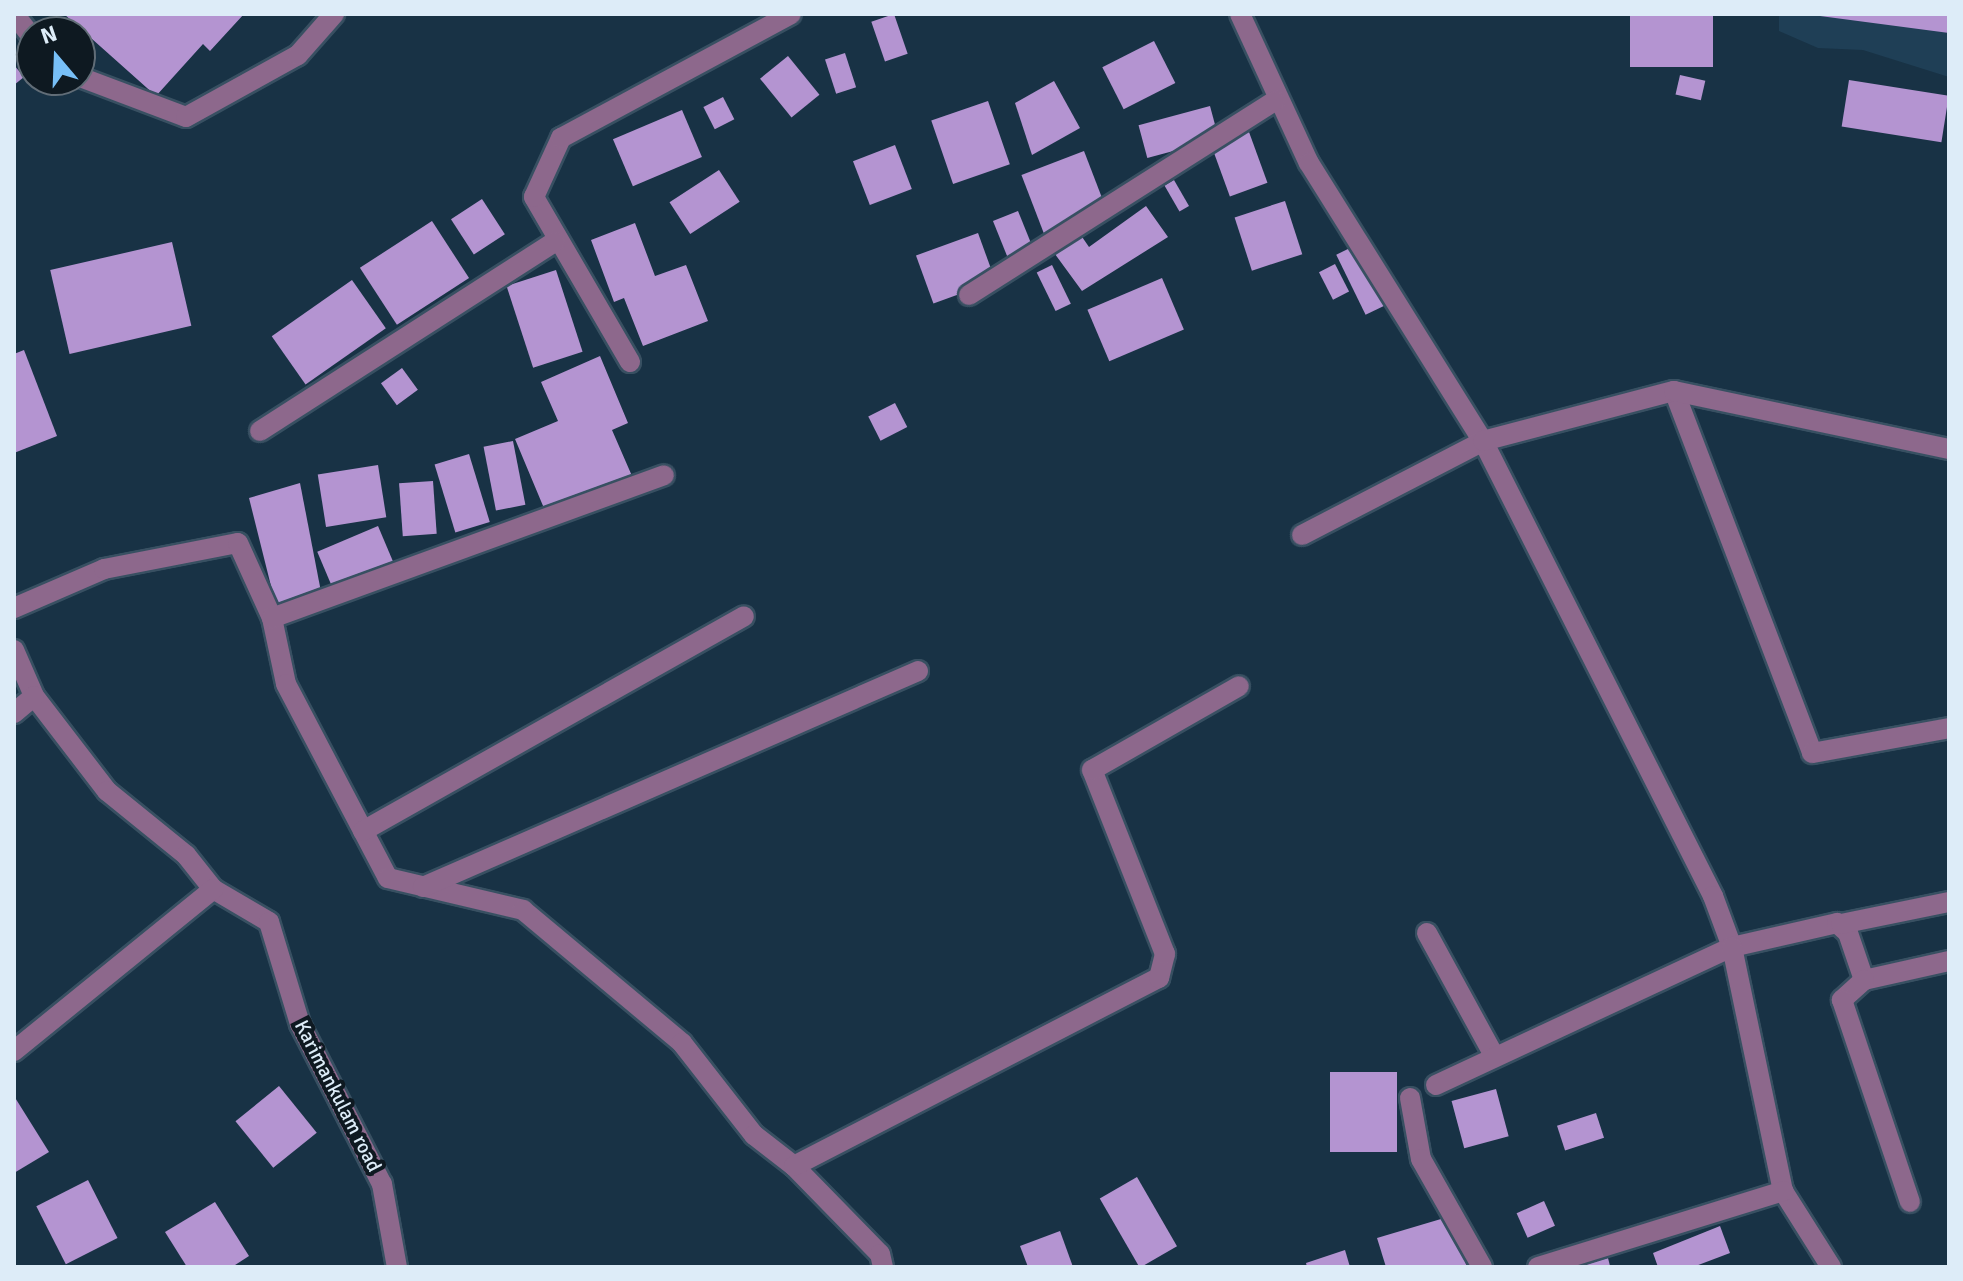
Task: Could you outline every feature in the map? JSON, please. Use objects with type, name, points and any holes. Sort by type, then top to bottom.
[{"type":"street","points":[[96,83],[186,117],[298,55],[334,14]]},
{"type":"street","points":[[630,362],[554,242],[534,197],[561,138],[791,14]]},
{"type":"street","points":[[1240,14],[1275,101],[1483,441],[1713,896],[1732,947],[1783,1191],[1831,1267]]},
{"type":"street","points":[[969,295],[1275,101]]},
{"type":"street","points":[[260,431],[554,242]]},
{"type":"street","points":[[1674,391],[1812,753],[1949,728]]},
{"type":"street","points":[[1302,535],[1483,441],[1674,391],[1949,449]]},
{"type":"street","points":[[272,618],[664,475]]},
{"type":"street","points":[[14,608],[104,569],[238,543],[272,618],[286,684],[388,878],[523,910],[682,1043],[754,1135],[794,1166],[880,1254],[883,1267]]},
{"type":"street","points":[[363,831],[744,616]]},
{"type":"street","name":"Karimankulam road","points":[[14,650],[34,696],[107,791],[186,855],[213,889],[269,922],[300,1024],[382,1184],[397,1267]]},
{"type":"street","points":[[423,887],[918,671]]},
{"type":"street","points":[[794,1166],[1159,978],[1165,954],[1092,770],[1239,686]]},
{"type":"street","points":[[14,713],[34,696]]},
{"type":"street","points":[[14,1051],[213,889]]},
{"type":"street","points":[[1436,1085],[1732,947],[1949,902]]},
{"type":"street","points":[[1841,924],[1864,980]]},
{"type":"street","points":[[1427,933],[1495,1057]]},
{"type":"street","points":[[1910,1202],[1842,1000],[1864,980],[1949,961]]},
{"type":"street","points":[[1410,1098],[1421,1159],[1482,1267]]},
{"type":"street","points":[[1538,1267],[1783,1191]]},
{"type":"shaded area","points":[[1779,14],[1949,14],[1949,77],[1863,50],[1818,48],[1779,31]]},
{"type":"building","points":[[64,14],[244,14],[210,51],[203,44],[156,96],[96,43],[96,16]]},
{"type":"building","points":[[894,14],[908,54],[885,62],[871,22]]},
{"type":"building","points":[[1630,14],[1713,14],[1713,67],[1630,67]]},
{"type":"building","points":[[1949,14],[1949,33],[1820,16]]},
{"type":"building","points":[[1154,41],[1175,83],[1124,109],[1102,67]]},
{"type":"building","points":[[845,53],[856,87],[836,94],[825,59]]},
{"type":"building","points":[[788,56],[819,95],[791,118],[760,79]]},
{"type":"building","points":[[1680,75],[1705,81],[1701,100],[1676,94]]},
{"type":"building","points":[[1849,80],[1949,96],[1941,142],[1842,126]]},
{"type":"building","points":[[1054,81],[1080,128],[1032,155],[1015,103]]},
{"type":"building","points":[[723,97],[734,119],[715,129],[703,107]]},
{"type":"building","points":[[988,101],[1010,164],[953,184],[931,121]]},
{"type":"building","points":[[1210,106],[1219,139],[1147,158],[1139,125]]},
{"type":"building","points":[[682,110],[702,157],[633,186],[613,139]]},
{"type":"building","points":[[1249,132],[1267,183],[1230,196],[1211,146]]},
{"type":"building","points":[[895,145],[912,189],[870,205],[853,161]]},
{"type":"building","points":[[1084,151],[1107,210],[1044,234],[1021,175]]},
{"type":"building","points":[[719,170],[740,202],[690,234],[670,202]]},
{"type":"building","points":[[1174,180],[1189,206],[1179,211],[1164,186]]},
{"type":"building","points":[[482,199],[505,234],[474,254],[451,219]]},
{"type":"building","points":[[1285,201],[1302,254],[1252,271],[1235,217]]},
{"type":"building","points":[[1146,206],[1168,237],[1082,291],[1052,250],[1078,231],[1089,247]]},
{"type":"building","points":[[1018,211],[1032,246],[1007,256],[993,221]]},
{"type":"building","points":[[432,221],[469,278],[397,325],[360,268]]},
{"type":"building","points":[[635,223],[655,276],[686,265],[708,321],[643,346],[624,298],[614,302],[591,240]]},
{"type":"building","points":[[978,233],[995,281],[933,303],[916,256]]},
{"type":"building","points":[[172,242],[191,326],[70,354],[50,270]]},
{"type":"building","points":[[1356,245],[1385,305],[1366,315],[1336,255]]},
{"type":"building","points":[[1335,264],[1349,292],[1333,300],[1319,272]]},
{"type":"building","points":[[1052,265],[1071,304],[1056,311],[1037,272]]},
{"type":"building","points":[[556,270],[583,352],[533,368],[507,286]]},
{"type":"building","points":[[1162,278],[1184,330],[1109,361],[1087,310]]},
{"type":"building","points":[[352,280],[386,328],[306,385],[272,336]]},
{"type":"building","points":[[24,350],[57,436],[14,453],[14,354]]},
{"type":"building","points":[[600,356],[628,423],[612,430],[632,476],[546,513],[515,439],[558,421],[541,382]]},
{"type":"building","points":[[402,368],[418,390],[397,405],[381,383]]},
{"type":"building","points":[[895,403],[907,427],[881,441],[868,417]]},
{"type":"building","points":[[513,441],[525,505],[496,511],[484,447]]},
{"type":"building","points":[[469,454],[490,522],[455,532],[435,465]]},
{"type":"building","points":[[378,465],[386,517],[326,527],[318,475]]},
{"type":"building","points":[[433,481],[437,534],[403,536],[399,483]]},
{"type":"building","points":[[300,483],[322,597],[277,610],[249,498]]},
{"type":"building","points":[[378,526],[393,562],[332,588],[317,552]]},
{"type":"building","points":[[1330,1072],[1397,1072],[1397,1152],[1330,1152]]},
{"type":"building","points":[[279,1086],[317,1133],[273,1168],[235,1121]]},
{"type":"building","points":[[1496,1089],[1509,1136],[1464,1148],[1452,1101]]},
{"type":"building","points":[[14,1096],[49,1152],[14,1173]]},
{"type":"building","points":[[1596,1113],[1604,1138],[1565,1150],[1557,1126]]},
{"type":"building","points":[[1137,1177],[1177,1246],[1139,1267],[1100,1198]]},
{"type":"building","points":[[88,1180],[118,1238],[66,1264],[36,1206]]},
{"type":"building","points":[[1544,1201],[1555,1226],[1528,1238],[1517,1213]]},
{"type":"building","points":[[215,1202],[249,1256],[232,1267],[187,1267],[165,1232]]},
{"type":"building","points":[[1451,1216],[1467,1267],[1386,1267],[1377,1238]]},
{"type":"building","points":[[1720,1226],[1730,1253],[1693,1267],[1658,1267],[1653,1253]]},
{"type":"building","points":[[1060,1231],[1073,1267],[1028,1267],[1020,1246]]},
{"type":"building","points":[[1345,1250],[1350,1267],[1307,1267],[1306,1263]]},
{"type":"building","points":[[1607,1254],[1610,1266],[1565,1267]]}]
